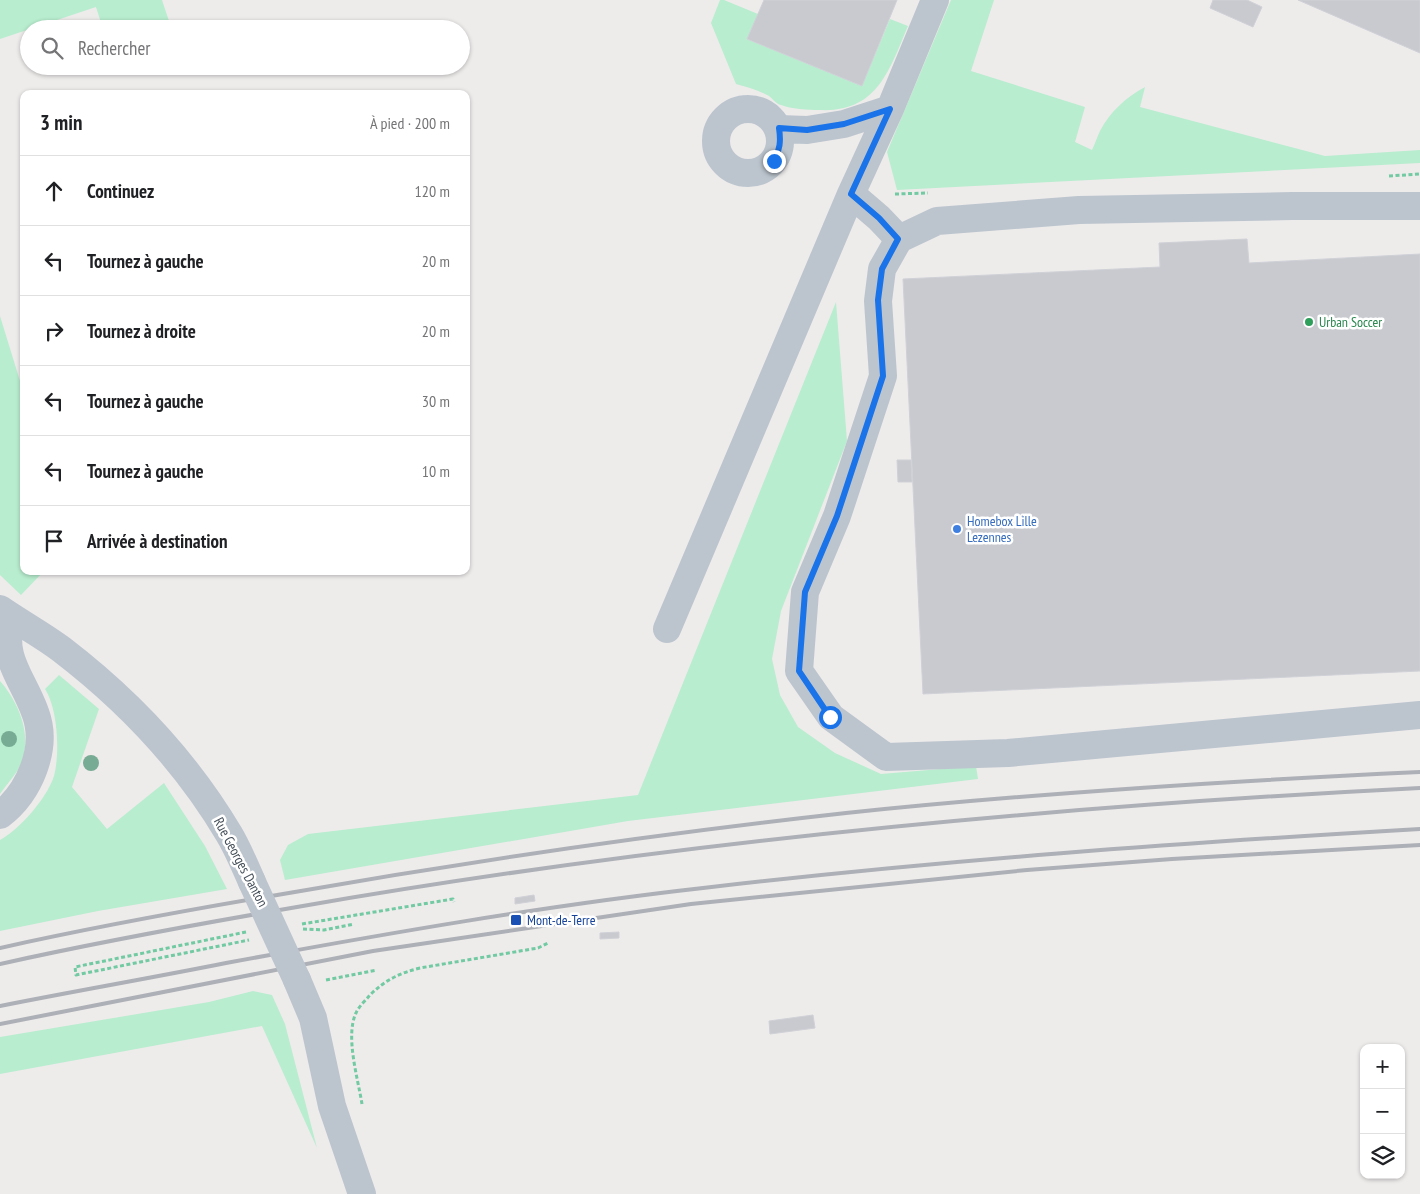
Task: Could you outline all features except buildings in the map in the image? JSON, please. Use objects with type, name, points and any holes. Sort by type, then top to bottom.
[{"type":"street","points":[[667,629],[935,0]]},
{"type":"street","points":[[779,128],[807,130],[844,124],[890,109]]},
{"type":"street","points":[[851,194],[879,218],[898,239]]},
{"type":"street","points":[[1420,206],[1292,206],[1079,210],[937,222],[898,239],[882,269],[878,300],[883,376],[837,516],[805,592],[799,671],[830,717],[886,757],[1008,753],[1420,715]]},
{"type":"street","points":[[0,815],[19,795],[28,782],[34,767],[39,736],[35,711],[9,667],[4,652],[5,613]]},
{"type":"street","name":"Rue Georges Danton","points":[[5,613],[59,647],[83,666],[153,730],[174,755],[230,835],[252,882],[308,981],[313,1018],[332,1106],[362,1194]]},
{"type":"path","points":[[295,925],[453,899],[454,902]]},
{"type":"path","points":[[301,929],[324,930],[354,924]]},
{"type":"path","points":[[247,932],[75,967],[76,975],[257,938]]},
{"type":"path","points":[[364,1112],[352,1042],[352,1026],[356,1012],[376,989],[388,979],[403,972],[538,948],[548,943]]},
{"type":"path","points":[[308,981],[377,970]]},
{"type":"green space","points":[[0,0],[162,0],[169,20],[100,20],[96,7],[57,20],[20,20],[20,32],[0,39]]},
{"type":"green space","points":[[720,0],[758,14],[747,39],[862,86],[890,19],[908,26],[887,73],[868,97],[839,109],[815,110],[794,108],[776,103],[765,94],[736,84],[711,23]]},
{"type":"green space","points":[[951,0],[994,0],[971,71],[1085,107],[1075,142],[1092,150],[1100,131],[1114,111],[1131,95],[1145,87],[1140,107],[1325,156],[1420,150],[1420,163],[897,190],[887,152]]},
{"type":"green space","points":[[836,302],[847,441],[781,611],[772,659],[780,695],[798,727],[835,753],[881,774],[976,766],[978,779],[628,821],[285,880],[280,860],[288,845],[308,834],[638,795]]},
{"type":"green space","points":[[0,316],[20,381],[20,575],[40,575],[21,595],[0,575]]},
{"type":"green space","points":[[59,675],[99,709],[72,787],[107,829],[164,783],[205,846],[227,889],[98,911],[0,931],[0,840],[24,821],[32,812],[45,794],[54,776],[57,756],[57,731],[53,708],[45,689]]},
{"type":"green space","points":[[0,681],[14,700],[19,711],[23,722],[25,745],[19,768],[0,794]]},
{"type":"green space","points":[[253,991],[272,995],[285,1024],[317,1148],[262,1026],[0,1074],[0,1037],[209,1002]]},
{"type":"railway","points":[[0,948],[141,919],[353,882],[493,859],[705,830],[846,813],[1060,794],[1276,779],[1420,772]]},
{"type":"railway","points":[[0,964],[74,948],[297,907],[437,884],[716,846],[857,830],[1138,805],[1420,788]]},
{"type":"railway","points":[[0,1006],[404,931],[643,895],[792,878],[971,861],[1150,846],[1420,829]]},
{"type":"railway","points":[[0,1024],[373,951],[691,904],[1027,870],[1172,859],[1420,845]]},
{"type":"place","name":"Urban Soccer","points":[[1309,322]]},
{"type":"place","name":"Homebox Lille Lezennes","points":[[957,529]]},
{"type":"place","name":"Mont-de-Terre","points":[[516,920]]},
{"type":"route","points":[[774,161],[779,151],[779,128],[807,130],[844,124],[890,109],[851,194],[879,218],[898,239],[882,269],[878,300],[883,376],[837,516],[805,592],[799,671],[830,717]]}]
